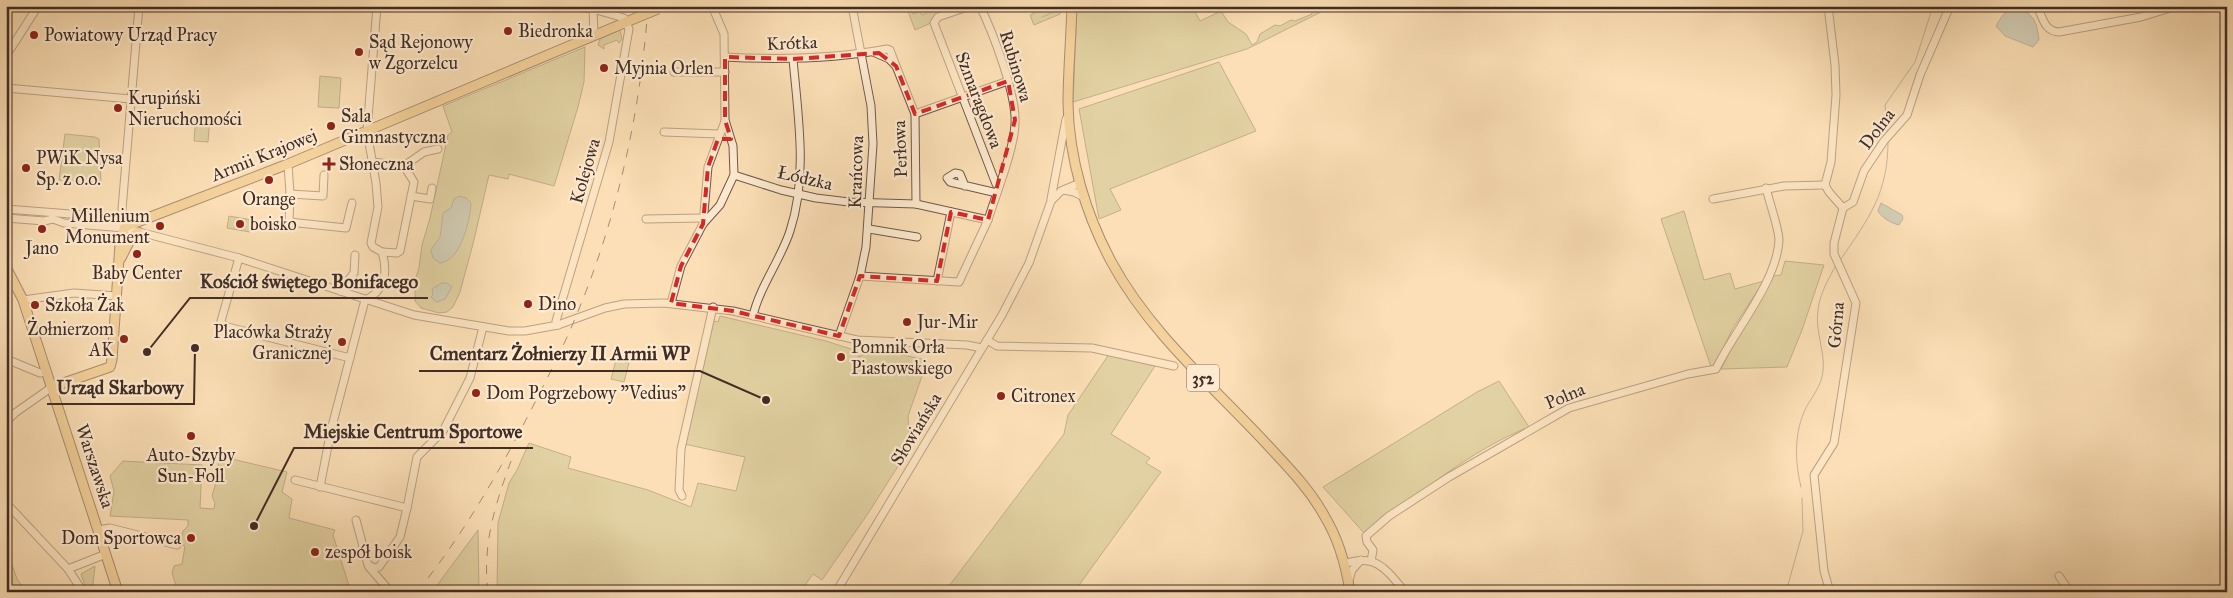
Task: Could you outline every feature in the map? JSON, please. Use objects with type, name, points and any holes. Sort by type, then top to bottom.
[{"type":"main road","name":"352","points":[[1072,6],[1068,106],[1072,145],[1084,197],[1107,253],[1132,296],[1162,334],[1289,468],[1311,494],[1330,526],[1344,564],[1350,592]]},
{"type":"main road","name":"Armii Krajowej","points":[[124,228],[132,223],[288,164],[662,8]]},
{"type":"main road","points":[[52,387],[110,366],[112,360],[120,241],[124,228]]},
{"type":"main road","points":[[119,263],[131,238],[138,232]]},
{"type":"main road","name":"Warszawska","points":[[6,267],[23,300],[118,592]]},
{"type":"street","points":[[6,56],[38,6]]},
{"type":"street","points":[[124,228],[122,218],[139,6]]},
{"type":"street","points":[[377,6],[367,131],[378,207],[371,243],[373,247],[382,252],[396,253],[400,251],[414,182],[404,166]]},
{"type":"street","points":[[566,6],[593,8],[631,20]]},
{"type":"street","points":[[646,219],[703,221],[720,205],[734,175],[735,161],[725,120],[724,34],[712,6]]},
{"type":"street","name":"Krańcowa","points":[[839,336],[860,276],[869,229],[872,124],[852,6]]},
{"type":"street","name":"Szmaragdowa","points":[[970,6],[938,17],[934,23],[998,190]]},
{"type":"street","name":"Rubinowa","points":[[937,281],[956,282],[961,280],[988,220],[1015,125],[1008,81],[980,6]]},
{"type":"street","points":[[1828,6],[1835,65],[1836,95],[1831,162],[1825,185],[1843,208]]},
{"type":"street","name":"Dolna","points":[[1843,208],[1853,202],[1864,171],[1884,141],[1907,115],[1920,75],[1950,6]]},
{"type":"street","points":[[2037,6],[2047,28],[2051,31],[2059,32],[2141,17],[2177,6]]},
{"type":"street","points":[[593,8],[594,36]]},
{"type":"street","name":"Kolejowa","points":[[558,325],[556,321],[609,142],[631,20]]},
{"type":"street","name":"Perłowa","points":[[860,52],[890,50],[915,114],[916,204]]},
{"type":"street","name":"Krótka","points":[[725,57],[793,59],[860,52]]},
{"type":"street","points":[[752,316],[785,244],[794,217],[798,194],[800,142],[793,59]]},
{"type":"street","points":[[674,72],[725,72]]},
{"type":"street","points":[[915,114],[961,96],[1008,81]]},
{"type":"street","points":[[6,88],[131,99]]},
{"type":"street","points":[[1051,201],[1068,106]]},
{"type":"street","points":[[671,303],[682,266],[703,221],[708,167],[725,120]]},
{"type":"street","points":[[664,132],[718,136],[730,139]]},
{"type":"street","points":[[372,162],[404,166],[424,152],[438,149]]},
{"type":"street","points":[[288,164],[289,222],[346,228],[352,203]]},
{"type":"street","name":"Łódzka","points":[[734,175],[798,194],[831,200],[916,204],[988,220]]},
{"type":"street","points":[[290,194],[322,196],[324,176]]},
{"type":"street","name":"Słowiańska","points":[[836,592],[987,340],[1026,270],[1051,201],[1063,190],[1080,183]]},
{"type":"street","points":[[1713,198],[1766,188],[1825,185]]},
{"type":"street","points":[[965,186],[998,190]]},
{"type":"street","points":[[411,196],[430,199],[432,188]]},
{"type":"street","name":"Polna","points":[[1371,561],[1373,550],[1366,542],[1366,536],[1389,516],[1449,477],[1536,426],[1569,408],[1603,397],[1688,374],[1716,370],[1726,348],[1774,268],[1779,239],[1766,188]]},
{"type":"street","points":[[1063,190],[1074,192],[1084,197]]},
{"type":"street","name":"Górna","points":[[1830,592],[1824,571],[1814,475],[1834,443],[1856,303],[1854,294],[1838,266],[1834,254],[1834,243],[1843,208]]},
{"type":"street","points":[[6,210],[122,218]]},
{"type":"street","points":[[860,276],[937,281],[951,212]]},
{"type":"street","points":[[6,218],[44,221],[53,219],[64,223],[124,228],[239,258],[414,315],[483,327],[525,331],[558,325],[605,308],[624,304],[671,303],[713,308],[871,342],[967,345],[982,348]]},
{"type":"street","points":[[869,229],[917,237]]},
{"type":"street","points":[[320,487],[331,430],[365,300],[380,290],[383,284],[382,252]]},
{"type":"street","points":[[340,291],[354,274],[355,255]]},
{"type":"street","points":[[239,258],[222,318],[224,326],[350,358]]},
{"type":"street","points":[[23,300],[74,293],[117,296]]},
{"type":"street","points":[[682,496],[679,490],[681,449],[713,308]]},
{"type":"street","points":[[369,567],[379,567],[400,537],[418,457],[443,431],[470,378],[483,327]]},
{"type":"street","points":[[987,340],[997,346],[1092,348],[1174,366]]},
{"type":"street","points":[[6,359],[40,373],[47,372]]},
{"type":"street","points":[[7,421],[52,387]]},
{"type":"street","points":[[296,480],[406,508]]},
{"type":"street","points":[[6,504],[68,569],[83,592]]},
{"type":"street","points":[[356,520],[369,567],[388,589]]},
{"type":"street","points":[[98,530],[110,528],[177,545]]},
{"type":"street","points":[[68,569],[106,554]]},
{"type":"street","points":[[1344,564],[1361,560],[1371,561],[1384,568],[1405,592]]},
{"type":"street","points":[[1348,582],[1352,570],[1361,560]]},
{"type":"street","points":[[2059,576],[2070,592]]},
{"type":"highlighted area","points":[[879,53],[896,66],[915,114],[1008,81],[1015,120],[988,220],[951,212],[937,281],[860,276],[839,336],[733,311],[671,303],[681,266],[703,224],[708,167],[718,139],[731,139],[725,120],[725,57],[793,59]]},
{"type":"shaded area","points":[[906,6],[910,6],[913,14],[917,13],[916,9],[919,8],[922,15],[943,6],[964,6],[935,16],[931,23],[915,30]]},
{"type":"shaded area","points":[[1031,6],[1061,6],[1060,14],[1034,25],[1030,15],[1039,11],[1038,7],[1032,9]]},
{"type":"shaded area","points":[[1077,6],[1192,6],[1200,21],[1221,11],[1228,22],[1246,34],[1252,45],[1257,42],[1260,34],[1275,25],[1280,26],[1291,20],[1295,21],[1312,14],[1309,6],[1333,6],[1247,49],[1073,102]]},
{"type":"shaded area","points":[[620,30],[622,39],[619,43],[617,40],[604,45],[604,49],[598,45],[600,39]]},
{"type":"shaded area","points":[[585,47],[584,82],[554,186],[509,174],[508,179],[489,175],[460,292],[453,307],[447,312],[439,313],[421,308],[415,301],[415,280],[448,135],[452,132],[443,106]]},
{"type":"shaded area","points":[[1219,62],[1256,131],[1110,189],[1121,210],[1099,219],[1079,109]]},
{"type":"shaded area","points":[[320,76],[341,78],[339,108],[318,107]]},
{"type":"shaded area","points":[[196,116],[210,117],[208,142],[194,141]]},
{"type":"shaded area","points":[[65,134],[99,139],[101,183],[59,180]]},
{"type":"shaded area","points":[[1684,211],[1704,280],[1730,273],[1735,289],[1764,281],[1733,328],[1715,365],[1711,367],[1661,219]]},
{"type":"shaded area","name":"boisko","points":[[229,216],[252,220],[250,232],[227,228]]},
{"type":"shaded area","points":[[1785,261],[1824,265],[1787,367],[1721,369],[1745,322],[1773,276],[1781,275]]},
{"type":"shaded area","points":[[720,316],[826,341],[860,352],[858,357],[883,352],[910,356],[926,360],[927,362],[908,416],[909,441],[912,444],[869,512],[822,580],[813,574],[800,592],[497,592],[498,523],[509,483],[529,443],[571,457],[568,468],[648,490],[691,507],[698,483],[736,491],[745,457],[684,444],[714,321],[718,322]]},
{"type":"shaded area","points":[[1109,354],[1155,366],[1111,434],[1150,458],[1146,463],[1161,472],[1074,592],[948,592],[946,590],[1064,434],[1068,415]]},
{"type":"shaded area","points":[[616,360],[629,363],[624,382],[611,379]]},
{"type":"shaded area","points":[[1499,381],[1529,427],[1508,436],[1465,461],[1364,533],[1323,487],[1477,392]]},
{"type":"shaded area","points":[[219,456],[287,472],[282,492],[292,499],[289,518],[335,530],[333,535],[351,592],[178,592],[172,573],[174,566],[182,564],[185,546],[180,544],[183,531],[188,526],[188,520],[110,516],[114,491],[110,476],[123,461],[202,465],[200,508],[214,509],[215,503],[212,496],[217,479]]},
{"type":"shaded area","points":[[478,530],[479,592],[432,592]]},
{"type":"shaded area","points":[[6,556],[10,559],[17,579],[27,592],[6,592]]},
{"type":"shaded area","points":[[95,566],[92,592],[87,592],[81,574]]},
{"type":"water","points":[[2015,8],[2026,12],[2036,23],[2039,40],[2033,47],[2005,36],[1996,26],[2006,12]]},
{"type":"water","points":[[459,196],[466,198],[471,203],[469,219],[459,248],[447,261],[440,263],[433,258],[431,250],[440,237],[443,213],[451,208],[454,199]]},
{"type":"water","points":[[1881,203],[1902,215],[1903,219],[1899,225],[1887,220],[1880,214],[1878,211]]},
{"type":"water","points":[[442,283],[447,283],[452,287],[445,299],[437,302],[431,297],[433,295],[432,289]]},
{"type":"waterway","points":[[1042,17],[1054,12],[1058,6]]},
{"type":"waterway","points":[[1887,132],[1885,105],[1915,62],[1933,6]]},
{"type":"waterway","points":[[1841,259],[1860,231],[1881,191],[1885,176],[1888,142]]},
{"type":"waterway","points":[[1801,487],[1797,459],[1798,430],[1804,412],[1822,377],[1823,359],[1817,319],[1819,303],[1835,267]]},
{"type":"waterway","points":[[1786,592],[1803,531],[1802,498]]},
{"type":"railway","points":[[417,592],[450,549],[493,481],[551,371],[581,304],[607,232],[626,158],[640,82],[648,6]]},
{"type":"railway","points":[[488,592],[488,541],[495,509],[511,461]]},
{"type":"place","name":"Biedronka","points":[[508,31]]},
{"type":"place","name":"Powiatowy Urząd Pracy","points":[[34,35]]},
{"type":"place","name":"Sąd Rejonowy w Zgorzelcu","points":[[359,52]]},
{"type":"place","name":"Myjnia Orlen","points":[[604,68]]},
{"type":"place","name":"Krupiński Nieruchomości","points":[[118,108]]},
{"type":"place","name":"Sala Gimnastyczna","points":[[331,126]]},
{"type":"place","name":"Słoneczna","points":[[329,164]]},
{"type":"place","name":"PWiK Nysa Sp. z o.o.","points":[[26,168]]},
{"type":"place","name":"Orange","points":[[269,180]]},
{"type":"place","name":"boisko","points":[[240,224]]},
{"type":"place","name":"Millenium Monument","points":[[160,226]]},
{"type":"place","name":"Jano","points":[[42,229]]},
{"type":"place","name":"Baby Center","points":[[137,254]]},
{"type":"place","name":"Dino","points":[[528,304]]},
{"type":"place","name":"Szkoła Żak","points":[[35,305]]},
{"type":"place","name":"Jur-Mir","points":[[907,322]]},
{"type":"place","name":"Żołnierzom AK","points":[[124,339]]},
{"type":"place","name":"Placówka Straży Granicznej","points":[[342,342]]},
{"type":"place","name":"Urząd Skarbowy","points":[[195,348]]},
{"type":"place","name":"Kościół świętego Bonifacego","points":[[147,352]]},
{"type":"place","name":"Pomnik Orła Piastowskiego","points":[[841,357]]},
{"type":"place","name":"Dom Pogrzebowy \"Vedius\"","points":[[476,393]]},
{"type":"place","name":"Citronex","points":[[1001,396]]},
{"type":"place","name":"Cmentarz Żołnierzy II Armii WP","points":[[766,400]]},
{"type":"place","name":"Auto-Szyby Sun-Foll","points":[[191,436]]},
{"type":"place","name":"Miejskie Centrum Sportowe","points":[[254,526]]},
{"type":"place","name":"Dom Sportowca","points":[[191,538]]},
{"type":"place","name":"zespół boisk","points":[[315,552]]}]
